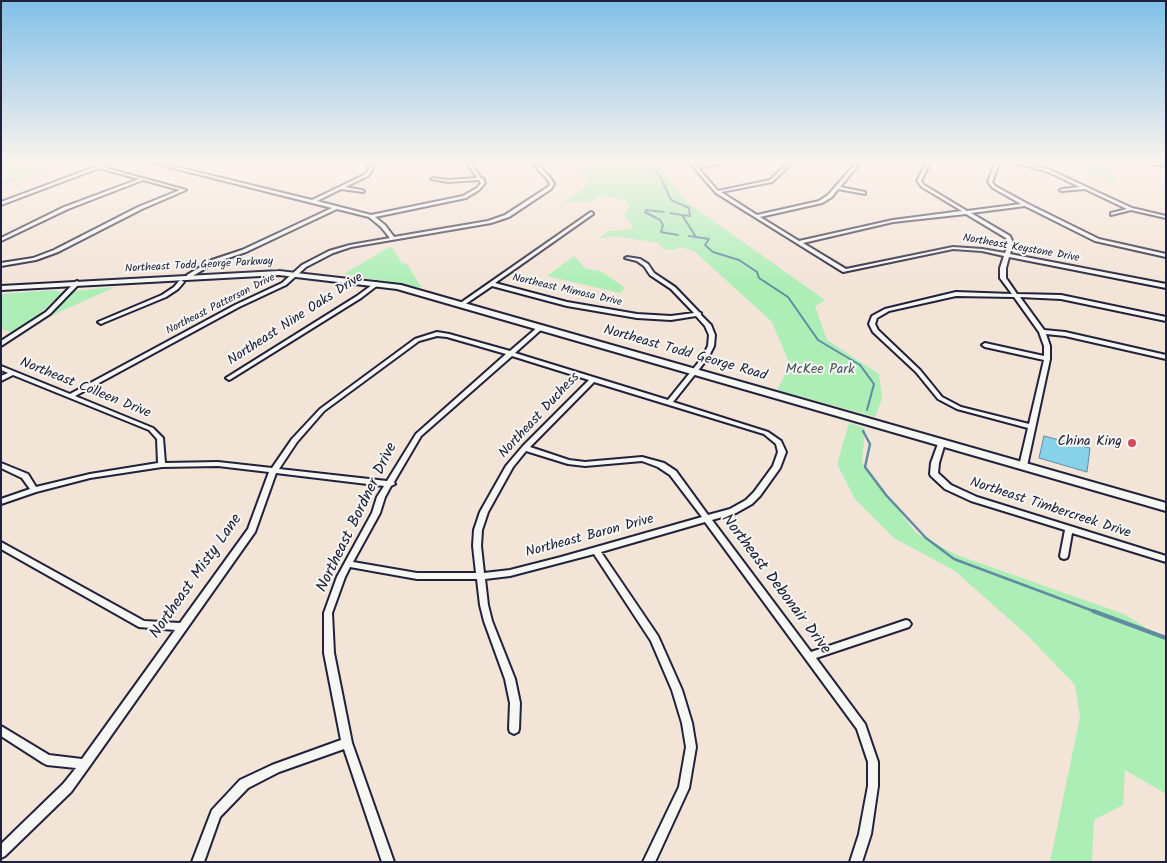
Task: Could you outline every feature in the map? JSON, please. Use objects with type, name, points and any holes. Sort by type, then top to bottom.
[{"type":"main road","name":"Northeast Todd George Parkway","points":[[1,288],[75,286],[189,276],[278,273],[398,287]]},
{"type":"main road","points":[[1,293],[75,286],[294,276]]},
{"type":"main road","name":"Northeast Todd George Road","points":[[398,287],[1166,507]]},
{"type":"street","points":[[3,238],[79,203]]},
{"type":"street","points":[[1,265],[34,260],[56,251],[152,203]]},
{"type":"street","points":[[323,203],[371,216],[383,226],[392,239]]},
{"type":"street","points":[[371,216],[433,203]]},
{"type":"street","name":"Northeast Patterson Drive","points":[[70,396],[237,306],[269,292],[294,276],[304,266],[331,252],[489,222],[507,216],[527,203]]},
{"type":"street","points":[[736,203],[800,242],[893,221],[1026,205]]},
{"type":"street","points":[[757,216],[814,203]]},
{"type":"street","points":[[952,203],[1008,237],[1011,243],[1003,268],[1003,278],[1014,296],[1042,332],[1048,346],[1047,359],[1023,466]]},
{"type":"street","points":[[1023,203],[1097,240],[1166,256]]},
{"type":"street","points":[[1118,203],[1131,209],[1166,217]]},
{"type":"street","points":[[189,276],[214,261],[244,251],[337,207]]},
{"type":"street","points":[[1113,214],[1131,209]]},
{"type":"street","points":[[462,304],[591,213]]},
{"type":"street","name":"Northeast Keystone Drive","points":[[800,242],[845,271],[953,248],[1007,255],[1166,286]]},
{"type":"street","points":[[512,354],[669,403],[709,351],[712,339],[708,325],[672,288],[648,270],[646,265],[638,260],[627,258]]},
{"type":"street","points":[[101,322],[164,296],[181,282]]},
{"type":"street","name":"Northeast Nine Oaks Drive","points":[[229,378],[359,297],[376,284]]},
{"type":"street","name":"Northeast Mimosa Drive","points":[[492,284],[567,304],[637,316],[671,318],[698,314]]},
{"type":"street","points":[[1,344],[48,313],[75,286]]},
{"type":"street","points":[[1032,427],[944,402],[918,371],[879,335],[872,324],[874,317],[880,313],[941,296],[1014,296],[1068,298],[1166,319]]},
{"type":"street","name":"Northeast Bordner Drive","points":[[388,862],[347,743],[329,653],[328,613],[348,564],[376,513],[381,498],[391,484],[407,451],[418,435],[541,327]]},
{"type":"street","points":[[1042,332],[1065,334],[1166,357]]},
{"type":"street","name":"Northeast Misty Lane","points":[[1,852],[67,788],[85,764],[252,530],[273,472],[294,441],[322,410],[398,352],[427,336],[447,335],[512,354]]},
{"type":"street","points":[[985,345],[1047,359]]},
{"type":"street","name":"Northeast Colleen Drive","points":[[1,368],[151,429],[160,438],[162,465]]},
{"type":"street","points":[[1,379],[12,373]]},
{"type":"street","name":"Northeast Duchess","points":[[514,729],[515,703],[510,679],[488,621],[476,546],[478,530],[501,481],[525,448],[593,379]]},
{"type":"street","name":"Northeast Baron Drive","points":[[348,564],[417,576],[482,576],[510,573],[707,520],[733,511],[749,502],[781,459],[782,452],[778,443],[766,433],[669,403]]},
{"type":"street","name":"Northeast Timbercreek Drive","points":[[941,443],[934,474],[948,487],[974,499],[1166,559]]},
{"type":"street","name":"Northeast Debonair Drive","points":[[525,448],[568,462],[585,464],[642,459],[661,465],[673,473],[811,656],[861,727],[873,762],[873,786],[865,834],[856,862]]},
{"type":"street","points":[[1,502],[34,490],[90,476],[162,465],[218,464],[273,472],[391,484]]},
{"type":"street","points":[[1,465],[25,476],[34,490]]},
{"type":"street","points":[[1064,556],[1070,529]]},
{"type":"street","points":[[1,545],[142,624],[181,627]]},
{"type":"street","points":[[596,551],[655,639],[677,690],[687,723],[691,747],[684,788],[649,862]]},
{"type":"street","points":[[811,656],[906,624]]},
{"type":"street","points":[[1,730],[47,760],[85,764]]},
{"type":"street","points":[[198,862],[216,814],[244,784],[276,768],[347,743]]},
{"type":"green space","name":"McKee Park","points":[[628,203],[689,203],[825,300],[815,306],[827,340],[879,374],[882,398],[875,417],[777,390],[790,365],[772,322],[694,251],[680,247],[675,250],[663,249],[658,243],[615,236],[598,239],[608,231],[634,229],[624,214],[630,207]]},
{"type":"green space","points":[[391,246],[402,263],[407,264],[422,288],[344,274]]},
{"type":"green space","points":[[574,256],[586,269],[601,271],[625,288],[620,293],[547,276]]},
{"type":"green space","points":[[115,287],[44,319],[75,291]]},
{"type":"green space","points":[[55,290],[62,293],[35,318],[11,332],[1,329],[1,294]]},
{"type":"green space","points":[[849,423],[865,428],[862,463],[916,533],[957,555],[1124,614],[1166,640],[1166,794],[1125,770],[1123,805],[1094,820],[1092,862],[1050,862],[1080,717],[1075,685],[1027,635],[955,571],[894,538],[855,499],[837,464]]},
{"type":"water","points":[[1044,436],[1090,448],[1087,472],[1039,458]]},
{"type":"waterway","points":[[678,203],[689,208],[690,216],[682,215],[696,237]]},
{"type":"waterway","points":[[664,212],[646,210],[645,212],[660,220],[663,225],[661,232],[678,235]]},
{"type":"waterway","points":[[670,213],[681,215]]},
{"type":"waterway","points":[[689,236],[696,237]]},
{"type":"waterway","points":[[696,237],[709,239],[705,245],[713,252],[739,260],[757,272],[759,278],[788,297],[818,340],[860,365],[874,384],[867,410]]},
{"type":"waterway","points":[[863,431],[870,444],[865,467],[886,495],[926,538],[954,559],[1096,612]]},
{"type":"waterway","points":[[1093,611],[1166,638]]},
{"type":"place","name":"China King","points":[[1132,443]]}]
